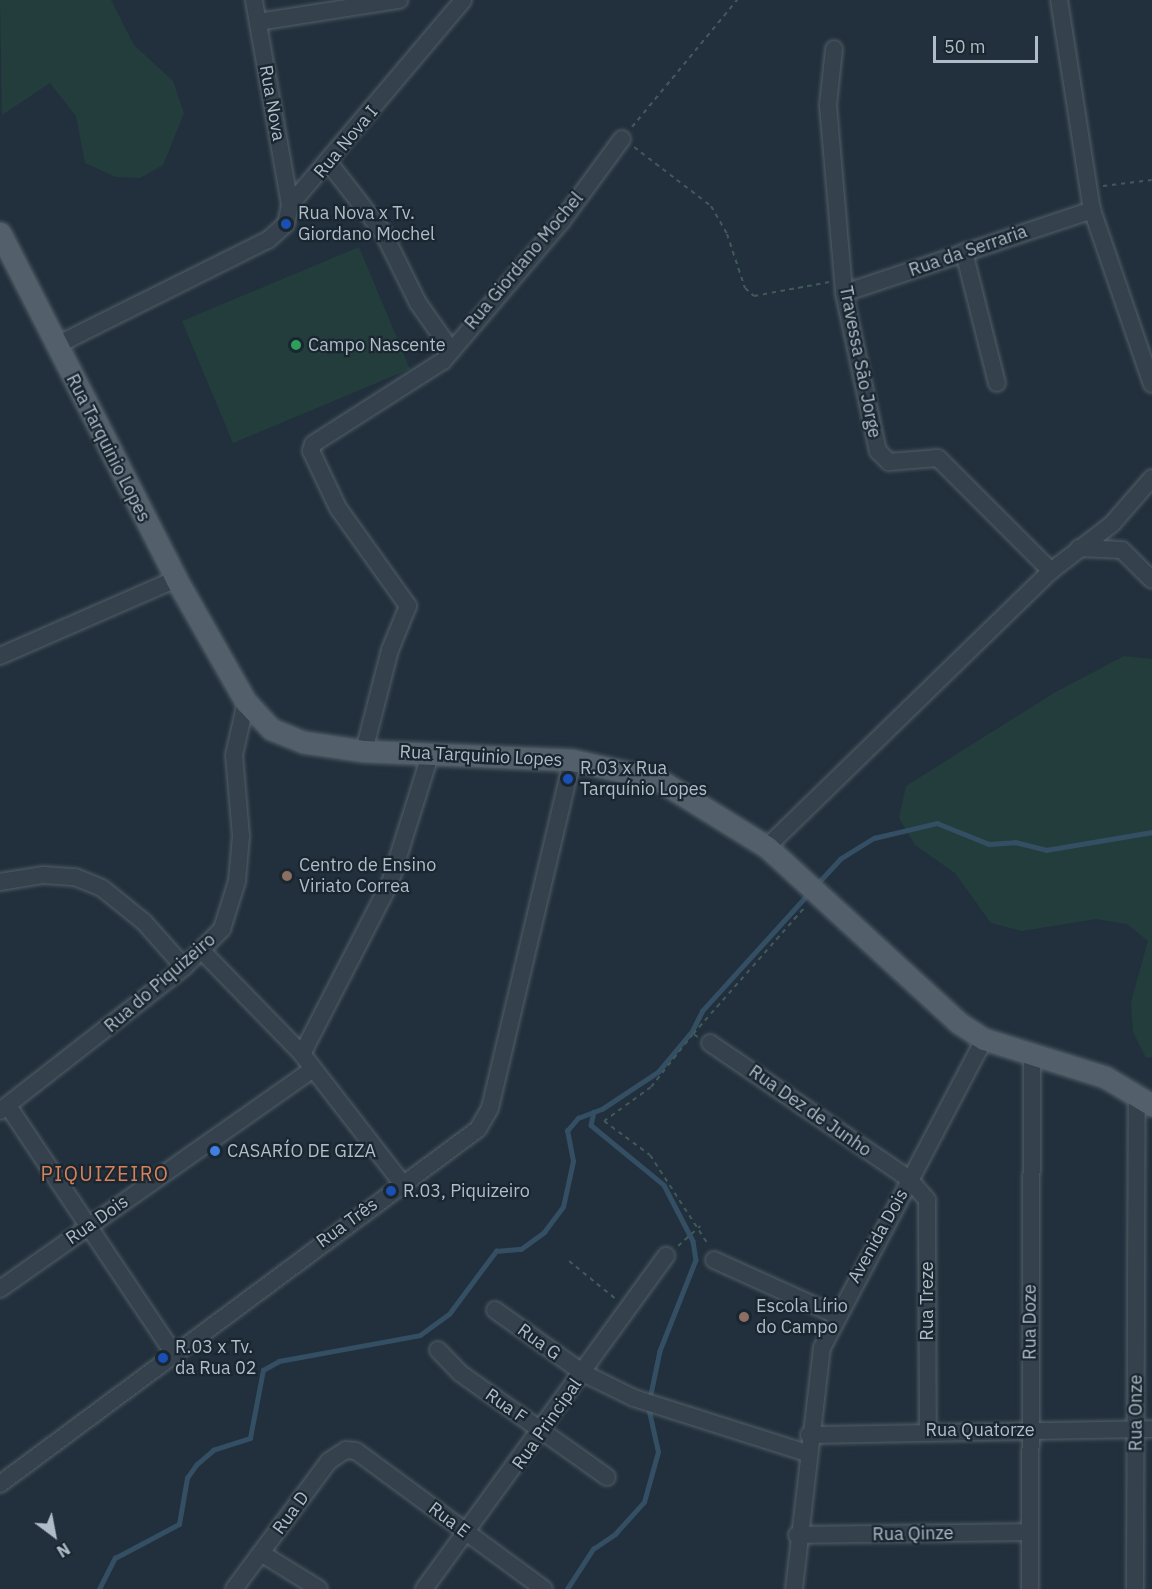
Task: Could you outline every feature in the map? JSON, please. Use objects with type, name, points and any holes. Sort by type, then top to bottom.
[{"type":"main road","name":"Rua Tarquinio Lopes","points":[[0,233],[177,579],[246,702],[259,720],[286,736],[364,751],[572,760],[659,780],[767,847],[913,985],[984,1039],[1032,1054],[1145,1099]]},
{"type":"street","name":"Rua Nova","points":[[254,0],[290,205]]},
{"type":"street","points":[[258,22],[399,0]]},
{"type":"street","name":"Rua Nova I","points":[[57,345],[268,240],[286,224],[290,205],[329,163],[463,0]]},
{"type":"street","points":[[1059,0],[1092,188],[1092,210],[1152,384]]},
{"type":"street","name":"Travessa São Jorge","points":[[834,49],[828,105],[844,287],[878,451],[889,462],[938,458],[1051,571]]},
{"type":"street","name":"Rua Giordano Mochel","points":[[364,751],[390,650],[408,606],[364,550],[311,451],[320,437],[407,387],[451,350],[561,222],[622,139]]},
{"type":"street","points":[[329,163],[384,234],[418,303],[451,350]]},
{"type":"street","name":"Rua da Serraria","points":[[844,287],[964,252],[1092,210]]},
{"type":"street","points":[[964,252],[997,383]]},
{"type":"street","points":[[767,847],[1051,571],[1112,524],[1152,478]]},
{"type":"street","points":[[1079,548],[1122,550],[1152,580]]},
{"type":"street","points":[[0,656],[177,579]]},
{"type":"street","name":"Rua do Piquizeiro","points":[[4,1108],[184,967],[222,929],[237,882],[241,836],[234,754],[246,702]]},
{"type":"street","points":[[302,1054],[390,883],[430,755]]},
{"type":"street","name":"Rua Três","points":[[0,1484],[172,1351],[478,1129],[490,1108],[572,760]]},
{"type":"street","points":[[0,882],[64,876],[102,888],[144,922],[184,967]]},
{"type":"street","points":[[202,951],[302,1054],[312,1070],[402,1183]]},
{"type":"street","name":"Avenida Dois","points":[[794,1589],[797,1535],[817,1364],[836,1315],[984,1039]]},
{"type":"street","name":"Rua Dez de Junho","points":[[710,1043],[909,1179]]},
{"type":"street","name":"Rua Doze","points":[[1030,1589],[1032,1054]]},
{"type":"street","name":"Rua Dois","points":[[0,1289],[88,1225],[312,1070]]},
{"type":"street","name":"Rua Onze","points":[[1135,1589],[1144,1534],[1145,1099]]},
{"type":"street","points":[[4,1108],[88,1225],[172,1351]]},
{"type":"street","name":"Rua Treze","points":[[909,1179],[927,1200],[928,1430]]},
{"type":"street","name":"Rua Principal","points":[[424,1589],[468,1534],[543,1432],[666,1256]]},
{"type":"street","points":[[714,1260],[836,1315]]},
{"type":"street","name":"Rua G","points":[[495,1310],[583,1374],[648,1402],[806,1453]]},
{"type":"street","name":"Rua F","points":[[438,1350],[460,1373],[607,1477]]},
{"type":"street","name":"Rua Quatorze","points":[[808,1435],[928,1430],[1144,1429]]},
{"type":"street","name":"Rua D","points":[[234,1589],[329,1461],[346,1450],[356,1451]]},
{"type":"street","name":"Rua E","points":[[356,1451],[544,1589]]},
{"type":"street","name":"Rua Qinze","points":[[797,1535],[1029,1532]]},
{"type":"street","points":[[261,1553],[319,1589]]},
{"type":"path","points":[[737,0],[622,139],[711,206],[745,288],[754,296],[844,287]]},
{"type":"path","points":[[1092,188],[1152,180]]},
{"type":"path","points":[[714,1260],[700,1226],[650,1155],[604,1121],[651,1087],[715,1005],[814,889]]},
{"type":"path","points":[[693,1034],[710,1043]]},
{"type":"path","points":[[682,1241],[700,1226]]},
{"type":"path","points":[[569,1261],[629,1309]]},
{"type":"green space","points":[[0,0],[111,0],[134,45],[173,81],[184,113],[163,165],[140,178],[116,177],[85,163],[76,116],[50,83],[2,115]]},
{"type":"green space","name":"Campo Nascente","points":[[359,247],[410,369],[233,443],[182,321]]},
{"type":"green space","points":[[1124,656],[1152,659],[1152,1057],[1146,1058],[1133,1032],[1131,1002],[1148,941],[1127,924],[1096,919],[1022,931],[991,923],[955,873],[915,845],[899,818],[906,786],[1054,693]]},
{"type":"waterway","points":[[816,885],[840,859],[874,838],[937,823],[989,844],[1015,842],[1046,850],[1152,832]]},
{"type":"waterway","points":[[99,1589],[115,1558],[179,1524],[187,1478],[196,1465],[213,1450],[250,1438],[263,1370],[279,1361],[420,1335],[449,1314],[496,1251],[521,1249],[544,1232],[563,1207],[573,1161],[567,1131],[578,1118],[602,1109],[658,1072],[692,1031],[702,1011],[808,894]]},
{"type":"waterway","points":[[594,1112],[591,1125],[664,1185],[693,1241],[696,1260],[660,1351],[650,1399]]},
{"type":"waterway","points":[[567,1589],[593,1549],[615,1534],[644,1502],[658,1452],[648,1407]]},
{"type":"place","name":"Rua Nova x Tv. Giordano Mochel","points":[[286,224]]},
{"type":"place","name":"Campo Nascente","points":[[296,345]]},
{"type":"place","name":"R.03 x Rua Tarquínio Lopes","points":[[568,779]]},
{"type":"place","name":"Centro de Ensino Viriato Correa","points":[[287,876]]},
{"type":"place","name":"CASARÍO DE GIZA","points":[[215,1151]]},
{"type":"place","name":"R.03, Piquizeiro","points":[[391,1191]]},
{"type":"place","name":"Escola Lírio do Campo","points":[[744,1317]]},
{"type":"place","name":"R.03 x Tv. da Rua 02","points":[[163,1358]]},
{"type":"district","name":"PIQUIZEIRO","points":[[105,1173]]}]
